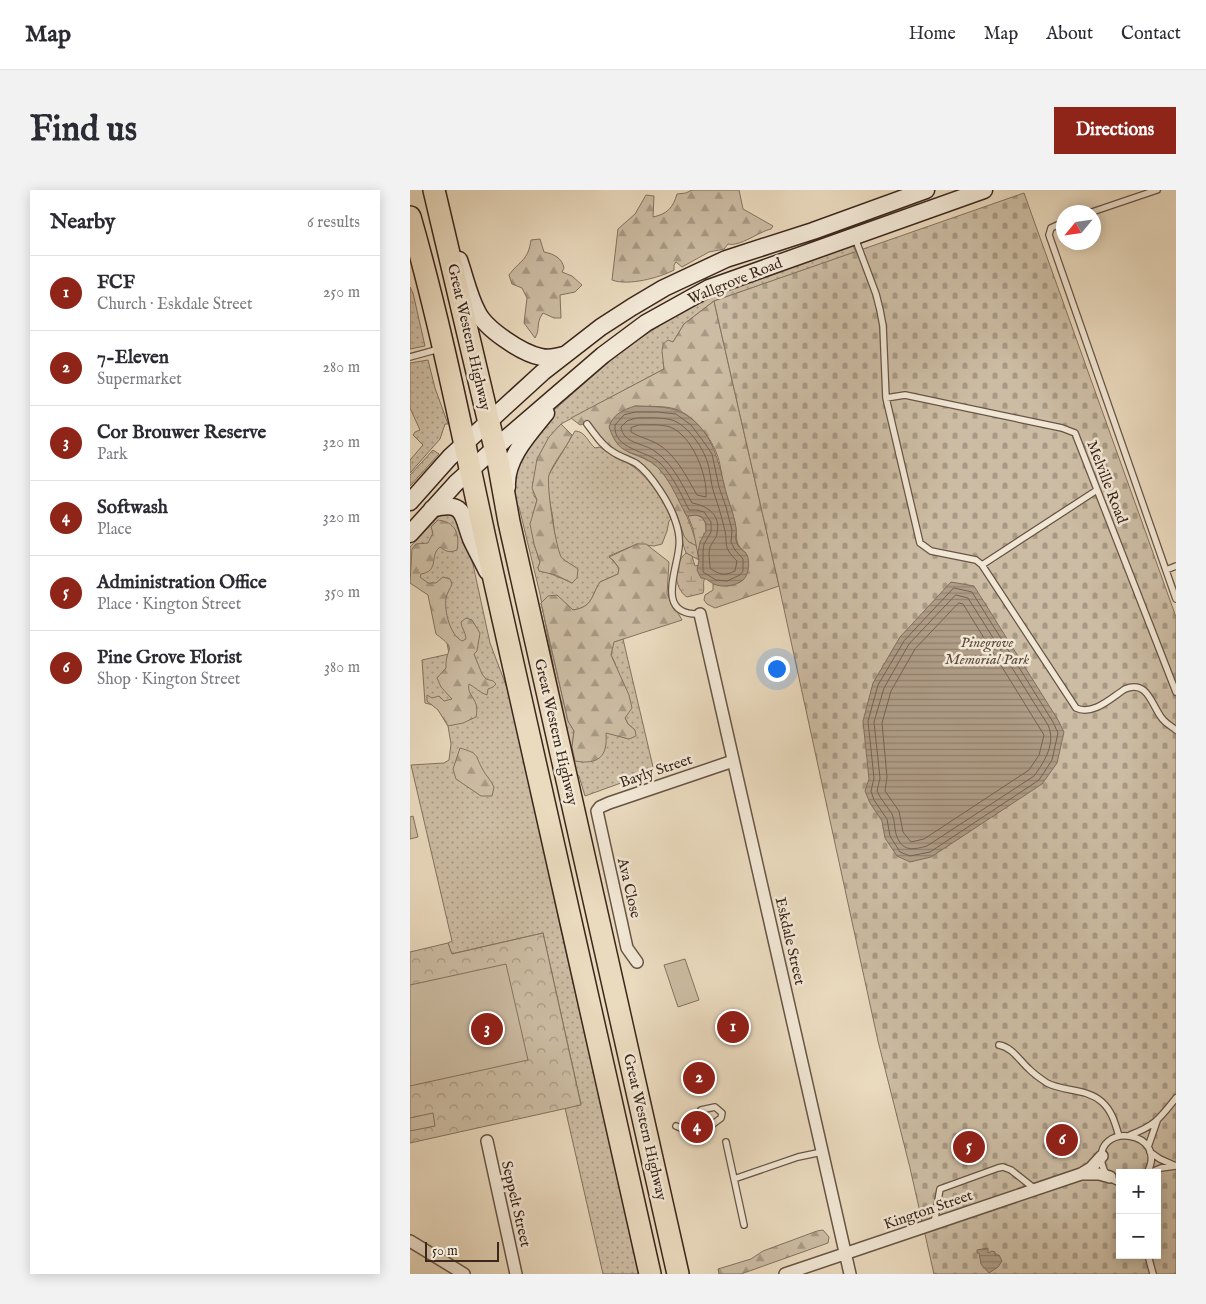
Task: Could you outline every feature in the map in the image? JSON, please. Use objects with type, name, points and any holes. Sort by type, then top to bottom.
[{"type":"highway","points":[[412,230],[421,227],[426,214],[425,190]]},
{"type":"highway","name":"Great Western Highway","points":[[434,190],[489,421],[509,522],[678,1274]]},
{"type":"highway","name":"Great Western Highway","points":[[412,230],[438,323],[650,1274]]},
{"type":"highway","points":[[410,278],[438,323]]},
{"type":"main road","name":"Wallgrove Road","points":[[410,502],[450,457],[544,372],[601,327],[632,307],[700,270],[748,251],[813,231],[926,190]]},
{"type":"main road","name":"Wallgrove Road","points":[[410,534],[456,483],[495,448],[603,355],[646,323],[683,301],[710,288],[984,190]]},
{"type":"main road","points":[[444,226],[458,255],[476,310],[484,323],[508,341],[535,355],[548,358],[567,354]]},
{"type":"main road","points":[[509,522],[506,480],[508,469],[528,437],[565,388]]},
{"type":"main road","points":[[432,509],[451,506],[463,514],[475,547],[495,585]]},
{"type":"street","name":"Eskdale Street","points":[[700,614],[850,1274]]},
{"type":"street","name":"Bayly Street","points":[[597,819],[597,811],[600,807],[733,760]]},
{"type":"street","name":"Ava Close","points":[[597,819],[627,948],[636,962]]},
{"type":"street","name":"Seppelt Street","points":[[487,1141],[516,1274]]},
{"type":"street","name":"Kington Street","points":[[785,1274],[1081,1174],[1092,1168],[1102,1156]]},
{"type":"street","name":"Kington Street","points":[[1081,1174],[1099,1174],[1116,1182]]},
{"type":"street","points":[[410,1241],[464,1274]]},
{"type":"lane","points":[[1101,209],[1156,190]]},
{"type":"lane","points":[[1056,226],[1052,228],[1049,235],[1175,591],[1176,599]]},
{"type":"lane","points":[[854,236],[876,294],[880,310],[883,326],[886,398],[920,544],[931,551],[976,560],[982,565],[1076,708],[1086,712],[1125,689],[1131,687],[1141,688],[1148,694],[1162,718],[1176,730]]},
{"type":"lane","points":[[410,357],[443,347]]},
{"type":"lane","name":"Melville Road","points":[[886,398],[905,395],[1068,429],[1075,433],[1176,692]]},
{"type":"lane","points":[[587,424],[610,451],[637,464],[644,470],[672,513],[677,526],[679,545],[672,580],[672,591],[676,603],[682,612],[688,615],[700,614]]},
{"type":"lane","points":[[982,565],[1097,490]]},
{"type":"lane","points":[[1166,570],[1176,566]]},
{"type":"lane","points":[[999,1045],[1011,1050],[1028,1069],[1048,1083],[1061,1089],[1092,1095],[1100,1100],[1111,1113],[1120,1136]]},
{"type":"lane","points":[[1149,1169],[1151,1163],[1149,1149],[1157,1122],[1176,1098]]},
{"type":"lane","points":[[701,1110],[715,1107],[722,1113],[720,1120],[713,1124],[705,1125]]},
{"type":"lane","points":[[1116,1182],[1103,1168],[1102,1156],[1104,1148],[1109,1142],[1120,1136],[1130,1135],[1157,1122]]},
{"type":"lane","points":[[676,1126],[683,1129],[690,1128]]},
{"type":"lane","points":[[1130,1135],[1140,1139],[1160,1159],[1176,1166]]},
{"type":"lane","points":[[726,1142],[744,1225]]},
{"type":"lane","points":[[734,1179],[805,1155],[822,1152]]},
{"type":"lane","points":[[1158,1169],[1176,1166]]},
{"type":"lane","points":[[934,1224],[940,1189],[998,1168],[1011,1170],[1035,1189]]},
{"type":"lane","points":[[1149,1259],[1153,1274]]},
{"type":"green space","points":[[692,190],[739,190],[743,209],[773,226],[771,229],[738,243],[728,244],[724,249],[709,252],[682,267],[676,262],[674,270],[660,276],[635,282],[612,280],[618,229],[635,214],[646,195],[654,196],[653,217],[669,210],[677,194]]},
{"type":"green space","name":"Pinegrove Memorial Park","points":[[1024,193],[1176,617],[1176,1274],[934,1274],[878,1041],[779,586],[714,301]]},
{"type":"green space","points":[[540,239],[544,252],[554,255],[561,262],[564,268],[562,272],[572,276],[582,285],[575,292],[560,295],[561,318],[554,318],[543,313],[539,320],[535,338],[524,323],[527,298],[522,288],[512,284],[509,275],[526,256],[531,240]]},
{"type":"green space","points":[[852,244],[856,252],[714,301],[684,324],[664,362],[664,369],[561,424],[542,450],[537,465],[534,496],[537,500],[534,511],[534,544],[540,562],[538,568],[572,583],[578,569],[561,558],[556,547],[548,492],[548,476],[575,431],[584,435],[595,448],[600,447],[628,463],[642,474],[659,495],[671,519],[662,544],[654,546],[637,544],[609,556],[619,568],[618,574],[600,582],[588,604],[580,609],[573,610],[557,596],[542,603],[513,488],[514,465],[520,463],[524,458],[521,454],[553,411],[633,343],[690,307],[720,293]]},
{"type":"green space","points":[[410,287],[425,346],[410,349]]},
{"type":"green space","points":[[714,301],[779,586],[715,608],[707,604],[704,600],[705,595],[713,590],[713,584],[727,586],[743,580],[746,553],[739,546],[737,540],[735,523],[724,486],[719,460],[705,433],[684,413],[673,408],[635,406],[628,452],[650,461],[663,473],[681,503],[697,546],[689,542],[684,536],[677,515],[651,473],[637,462],[610,447],[601,439],[590,422],[580,425],[571,418],[664,369],[663,344],[668,340],[673,342],[684,324]]},
{"type":"green space","points":[[428,360],[435,388],[448,424],[445,424],[440,439],[410,473],[410,460],[423,445],[413,435],[420,430],[410,408],[410,363]]},
{"type":"green space","points":[[561,424],[572,435],[554,465],[548,481],[554,531],[560,553],[562,558],[578,569],[577,578],[572,583],[556,575],[539,571],[540,562],[530,524],[537,500],[532,488],[537,459],[549,437]]},
{"type":"green space","points":[[433,450],[439,454],[410,486],[410,475]]},
{"type":"green space","points":[[452,514],[464,523],[490,643],[513,704],[560,925],[639,1274],[603,1274],[565,1108],[581,1104],[543,933],[451,954],[448,943],[452,941],[411,765],[444,763],[449,760],[451,744],[448,726],[438,709],[433,705],[425,703],[422,660],[449,654],[437,587],[410,576],[410,547],[440,515]]},
{"type":"green space","points":[[696,515],[704,521],[706,531],[736,534],[739,548],[699,560],[693,529],[688,516]]},
{"type":"green space","points":[[438,520],[449,523],[455,529],[458,538],[457,550],[448,552],[440,547],[435,554],[430,570],[421,574],[420,577],[428,583],[436,583],[443,577],[450,579],[452,584],[446,596],[446,603],[447,616],[451,628],[454,634],[462,641],[466,639],[461,622],[466,618],[472,620],[480,633],[477,651],[474,654],[482,674],[486,679],[496,684],[488,689],[487,695],[469,684],[470,692],[475,701],[476,717],[463,723],[448,726],[438,710],[427,701],[427,695],[432,698],[439,696],[444,701],[452,699],[441,687],[437,678],[446,668],[449,646],[436,634],[428,595],[410,583],[412,549],[416,544],[428,543],[433,533],[431,527]]},
{"type":"green space","points":[[681,528],[687,538],[697,546],[699,560],[686,553],[681,538]]},
{"type":"green space","points":[[637,544],[646,544],[669,562],[667,594],[682,620],[614,642],[611,655],[629,695],[632,708],[625,718],[628,724],[635,730],[636,736],[629,739],[606,733],[605,748],[600,758],[590,762],[575,761],[572,747],[574,731],[568,721],[541,603],[548,596],[557,595],[573,610],[580,609],[591,600],[600,582],[618,574],[619,568],[609,557]]},
{"type":"green space","points":[[686,553],[692,556],[695,566],[699,565],[697,567],[705,578],[703,593],[687,597],[679,588],[676,575],[679,563]]},
{"type":"green space","points":[[544,617],[568,721],[574,731],[572,747],[606,732],[629,739],[635,730],[628,724],[625,718],[615,663],[611,655],[613,642],[623,639],[654,771],[585,796],[579,776],[572,769]]},
{"type":"green space","points":[[460,748],[476,755],[494,787],[492,796],[481,796],[456,779],[453,769]]},
{"type":"green space","points":[[413,816],[418,837],[410,839],[410,817]]},
{"type":"green space","points":[[543,933],[581,1105],[410,1143],[410,952],[448,943],[452,954]]},
{"type":"green space","points":[[685,959],[699,1000],[678,1007],[664,965]]},
{"type":"green space","points":[[506,964],[528,1060],[410,1086],[410,985]]},
{"type":"green space","points":[[433,1113],[435,1126],[410,1131],[410,1118]]},
{"type":"green space","points":[[823,1230],[829,1237],[828,1243],[741,1274],[719,1274],[718,1269],[751,1259],[763,1251]]},
{"type":"water","points":[[635,406],[659,407],[680,412],[693,420],[710,441],[717,458],[734,517],[737,543],[748,558],[748,571],[745,578],[740,582],[721,586],[701,578],[697,570],[698,552],[700,542],[706,531],[706,523],[702,517],[686,515],[669,482],[655,465],[623,449],[613,437],[609,427],[613,419],[623,411]]},
{"type":"water","points":[[951,582],[974,586],[1064,732],[1057,763],[1042,784],[931,857],[910,862],[897,856],[885,838],[882,821],[870,803],[865,791],[869,779],[863,721],[873,683],[900,637]]},
{"type":"water","points":[[988,1248],[988,1253],[995,1252],[995,1255],[999,1255],[1002,1261],[998,1267],[989,1273],[981,1264],[979,1253],[977,1253],[977,1250]]},
{"type":"place","name":"FCF","points":[[733,1027]]},
{"type":"place","name":"Cor Brouwer Reserve","points":[[487,1029]]},
{"type":"place","name":"7-Eleven","points":[[699,1078]]},
{"type":"place","name":"Softwash","points":[[697,1127]]},
{"type":"place","name":"Pine Grove Florist","points":[[1062,1140]]},
{"type":"place","name":"Administration Office","points":[[969,1147]]}]
